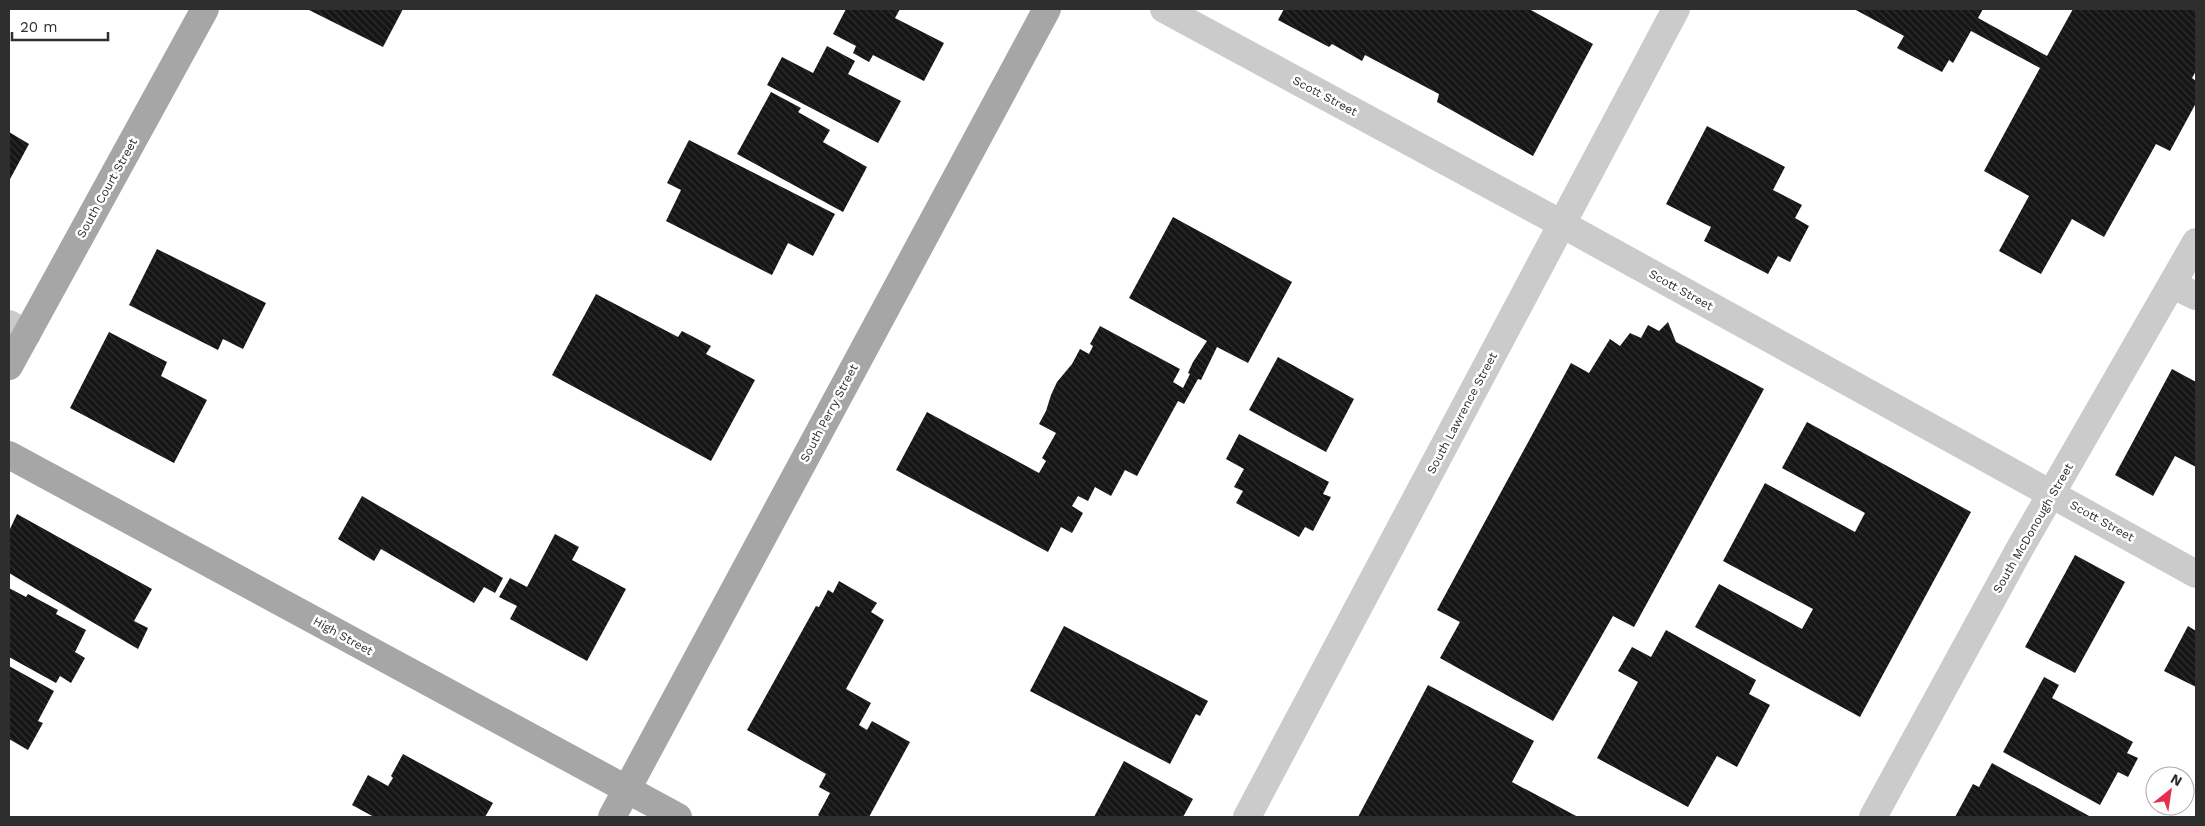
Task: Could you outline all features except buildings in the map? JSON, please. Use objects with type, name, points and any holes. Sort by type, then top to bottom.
[{"type":"main road","name":"South Court Street","points":[[9,366],[18,329],[206,9]]},
{"type":"main road","name":"South Perry Street","points":[[612,817],[1047,9]]},
{"type":"main road","name":"High Street","points":[[9,455],[678,817]]},
{"type":"street","name":"Scott Street","points":[[1164,9],[1562,224],[2196,574]]},
{"type":"street","name":"South Lawrence Street","points":[[1247,817],[1676,9]]},
{"type":"street","name":"South McDonough Street","points":[[1873,817],[2020,548],[2185,290],[2196,242]]}]
